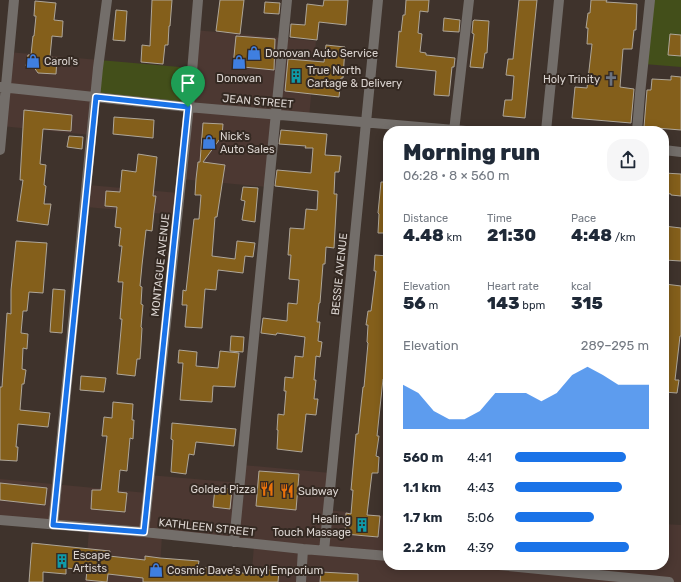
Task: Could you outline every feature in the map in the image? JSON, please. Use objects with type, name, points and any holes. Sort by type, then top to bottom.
[{"type":"street","points":[[0,150],[3,87],[14,0]]},
{"type":"street","points":[[53,525],[107,0]]},
{"type":"street","name":"MONTAGUE AVENUE","points":[[144,532],[198,0]]},
{"type":"street","points":[[234,542],[287,0]]},
{"type":"street","name":"BESSIE AVENUE","points":[[324,551],[378,0]]},
{"type":"street","points":[[454,126],[469,0]]},
{"type":"street","points":[[546,126],[559,0]]},
{"type":"street","points":[[637,126],[650,0]]},
{"type":"street","name":"JEAN STREET","points":[[3,87],[188,107],[410,126]]},
{"type":"street","points":[[669,151],[681,152]]},
{"type":"street","name":"KATHLEEN STREET","points":[[0,520],[144,532],[324,551],[383,556]]},
{"type":"street","points":[[301,582],[304,549]]},
{"type":"street","points":[[553,570],[669,582]]},
{"type":"shaded area","points":[[194,30],[316,41],[309,118],[275,116],[267,187],[180,179]]},
{"type":"shaded area","points":[[8,52],[99,60],[91,135],[1,126]]},
{"type":"shaded area","points":[[88,185],[179,193],[176,215],[86,207]]},
{"type":"shaded area","points":[[242,465],[331,473],[327,510],[383,516],[383,570],[549,570],[595,575],[596,570],[669,570],[669,524],[681,525],[681,582],[251,582],[254,545],[162,536],[159,582],[85,582],[89,529],[0,522],[0,479],[147,493],[149,475],[240,483]]},
{"type":"green space","points":[[651,0],[681,0],[681,67],[644,64]]},
{"type":"green space","points":[[99,60],[191,68],[187,108],[95,98]]},
{"type":"building","points":[[152,0],[172,0],[168,45],[165,45],[163,64],[141,62],[142,45],[150,46]]},
{"type":"building","points":[[220,0],[244,0],[240,34],[216,31]]},
{"type":"building","points":[[324,0],[348,0],[346,25],[319,22],[317,40],[290,37],[291,24],[305,25],[307,4],[323,6]]},
{"type":"building","points":[[406,0],[429,0],[428,12],[420,11],[418,33],[422,34],[420,52],[426,53],[426,55],[455,58],[454,67],[452,67],[449,96],[434,95],[436,71],[396,67],[399,31],[401,32],[403,15],[405,15]]},
{"type":"building","points":[[519,0],[537,0],[525,118],[503,116],[505,100],[512,100],[514,76],[506,75],[508,59],[513,59]]},
{"type":"building","points":[[591,0],[607,0],[606,2],[637,4],[636,30],[634,30],[632,49],[623,49],[620,87],[634,89],[631,123],[572,118],[575,87],[587,88],[592,44],[587,44],[588,28],[586,28],[588,13],[590,13]]},
{"type":"building","points":[[35,1],[56,3],[54,20],[63,21],[62,37],[52,36],[50,57],[57,58],[56,74],[38,73],[33,66],[26,66],[28,55],[31,55],[34,36],[36,16],[34,16]]},
{"type":"building","points":[[265,2],[280,3],[279,14],[264,13]]},
{"type":"building","points":[[116,10],[127,11],[125,41],[113,40]]},
{"type":"building","points":[[444,18],[460,20],[459,32],[443,31]]},
{"type":"building","points":[[474,20],[489,21],[487,53],[485,53],[483,68],[470,67]]},
{"type":"building","points":[[670,34],[681,35],[681,56],[668,55]]},
{"type":"building","name":"Donovan Auto Service","points":[[236,36],[275,39],[274,70],[233,66]]},
{"type":"building","points":[[326,45],[345,47],[343,78],[341,78],[339,97],[285,91],[288,59],[324,62]]},
{"type":"building","points":[[671,76],[681,77],[681,130],[669,129],[669,126],[644,126],[647,90],[651,90],[652,79],[671,80]]},
{"type":"building","points":[[24,110],[72,115],[71,131],[43,129],[40,164],[46,165],[44,204],[51,204],[48,225],[17,221],[23,180],[20,180]]},
{"type":"building","points":[[114,117],[154,120],[153,138],[113,134]]},
{"type":"building","points":[[203,123],[223,124],[222,136],[203,162],[225,165],[217,217],[215,217],[212,256],[235,259],[237,241],[255,243],[253,257],[245,256],[243,273],[218,270],[216,290],[205,289],[202,328],[185,327],[187,305],[182,305],[183,290],[186,291],[194,219],[199,219],[201,195],[195,195],[198,162],[200,162]]},
{"type":"building","points":[[281,130],[327,134],[325,155],[341,156],[339,172],[335,172],[334,194],[337,194],[334,248],[326,247],[317,322],[320,322],[318,341],[322,342],[320,357],[316,356],[314,380],[316,380],[314,399],[318,399],[316,415],[306,414],[302,452],[277,449],[277,430],[278,414],[284,415],[286,391],[284,391],[285,377],[293,378],[295,356],[303,357],[305,337],[277,333],[276,335],[261,333],[263,318],[287,321],[288,303],[297,304],[299,280],[289,279],[291,255],[288,255],[290,228],[304,229],[306,209],[317,210],[318,191],[275,186],[277,170],[311,173],[313,148],[279,144]]},
{"type":"building","points":[[69,136],[83,137],[82,149],[67,147]]},
{"type":"building","points":[[138,154],[157,157],[153,196],[156,196],[152,231],[146,230],[142,265],[140,286],[142,287],[141,304],[143,305],[141,345],[140,359],[137,359],[135,376],[117,374],[122,319],[120,319],[123,282],[118,282],[122,246],[119,246],[121,228],[115,227],[117,207],[105,206],[106,191],[120,192],[122,170],[136,172]]},
{"type":"building","points":[[669,173],[681,174],[681,196],[669,194]]},
{"type":"building","points":[[381,182],[383,182],[383,233],[378,233]]},
{"type":"building","points":[[243,187],[258,188],[255,222],[242,220],[245,201],[241,200]]},
{"type":"building","points":[[669,227],[681,228],[681,261],[669,260]]},
{"type":"building","points":[[16,241],[47,243],[43,293],[29,292],[27,311],[23,311],[21,333],[28,334],[27,349],[23,348],[22,369],[26,370],[24,384],[22,384],[20,410],[50,413],[48,427],[18,424],[16,447],[18,447],[17,461],[0,460],[0,387],[2,387],[7,313],[11,314],[11,290]]},
{"type":"building","points":[[375,255],[383,256],[383,379],[376,456],[379,457],[378,473],[372,473],[367,515],[380,516],[378,537],[345,534],[346,513],[351,514],[353,490],[351,490],[356,434],[358,434],[368,343],[368,325],[366,325],[368,311],[371,311],[376,271],[374,271]]},
{"type":"building","points":[[669,284],[681,286],[681,336],[675,380],[679,380],[677,393],[669,392]]},
{"type":"building","points":[[53,289],[65,290],[62,333],[50,332]]},
{"type":"building","points":[[231,336],[244,337],[243,352],[230,351]]},
{"type":"building","points":[[179,350],[197,352],[196,366],[218,368],[220,351],[239,353],[235,387],[213,386],[212,402],[180,400],[183,363],[178,363]]},
{"type":"building","points":[[81,376],[106,378],[104,392],[80,390]]},
{"type":"building","points":[[113,402],[133,404],[133,439],[130,438],[127,471],[120,470],[118,492],[127,493],[125,512],[91,509],[92,490],[101,490],[107,436],[102,436],[104,417],[112,418]]},
{"type":"building","points":[[172,423],[236,429],[234,446],[196,442],[194,455],[189,454],[186,474],[171,472],[173,440],[171,439]]},
{"type":"building","points":[[259,471],[299,474],[296,510],[256,506]]},
{"type":"building","points":[[0,483],[47,488],[45,505],[0,500]]},
{"type":"building","points":[[215,488],[232,489],[230,509],[213,507]]},
{"type":"building","points":[[32,543],[110,551],[109,556],[145,560],[145,556],[199,561],[198,567],[218,569],[217,571],[256,574],[257,569],[279,571],[278,582],[143,582],[143,578],[108,574],[107,582],[86,580],[87,570],[66,568],[66,574],[43,572],[43,582],[29,582]]},
{"type":"building","points":[[321,572],[358,574],[358,582],[320,582]]},
{"type":"place","name":"Donovan Auto Service","points":[[254,53]]},
{"type":"place","name":"Carol's","points":[[33,61]]},
{"type":"place","name":"Donovan","points":[[239,62]]},
{"type":"place","name":"True North Cartage & Delivery","points":[[296,76]]},
{"type":"place","name":"Holy Trinity","points":[[611,79]]},
{"type":"place","name":"Nick's Auto Sales","points":[[209,142]]},
{"type":"place","name":"Golded Pizza","points":[[267,489]]},
{"type":"place","name":"Subway","points":[[287,491]]},
{"type":"place","name":"Healing Touch Massage","points":[[362,525]]},
{"type":"place","name":"Escape Artists","points":[[62,561]]},
{"type":"place","name":"Cosmic Dave's Vinyl Emporium","points":[[156,570]]},
{"type":"route","points":[[96,97],[188,107],[144,532],[53,525],[96,97]]}]
